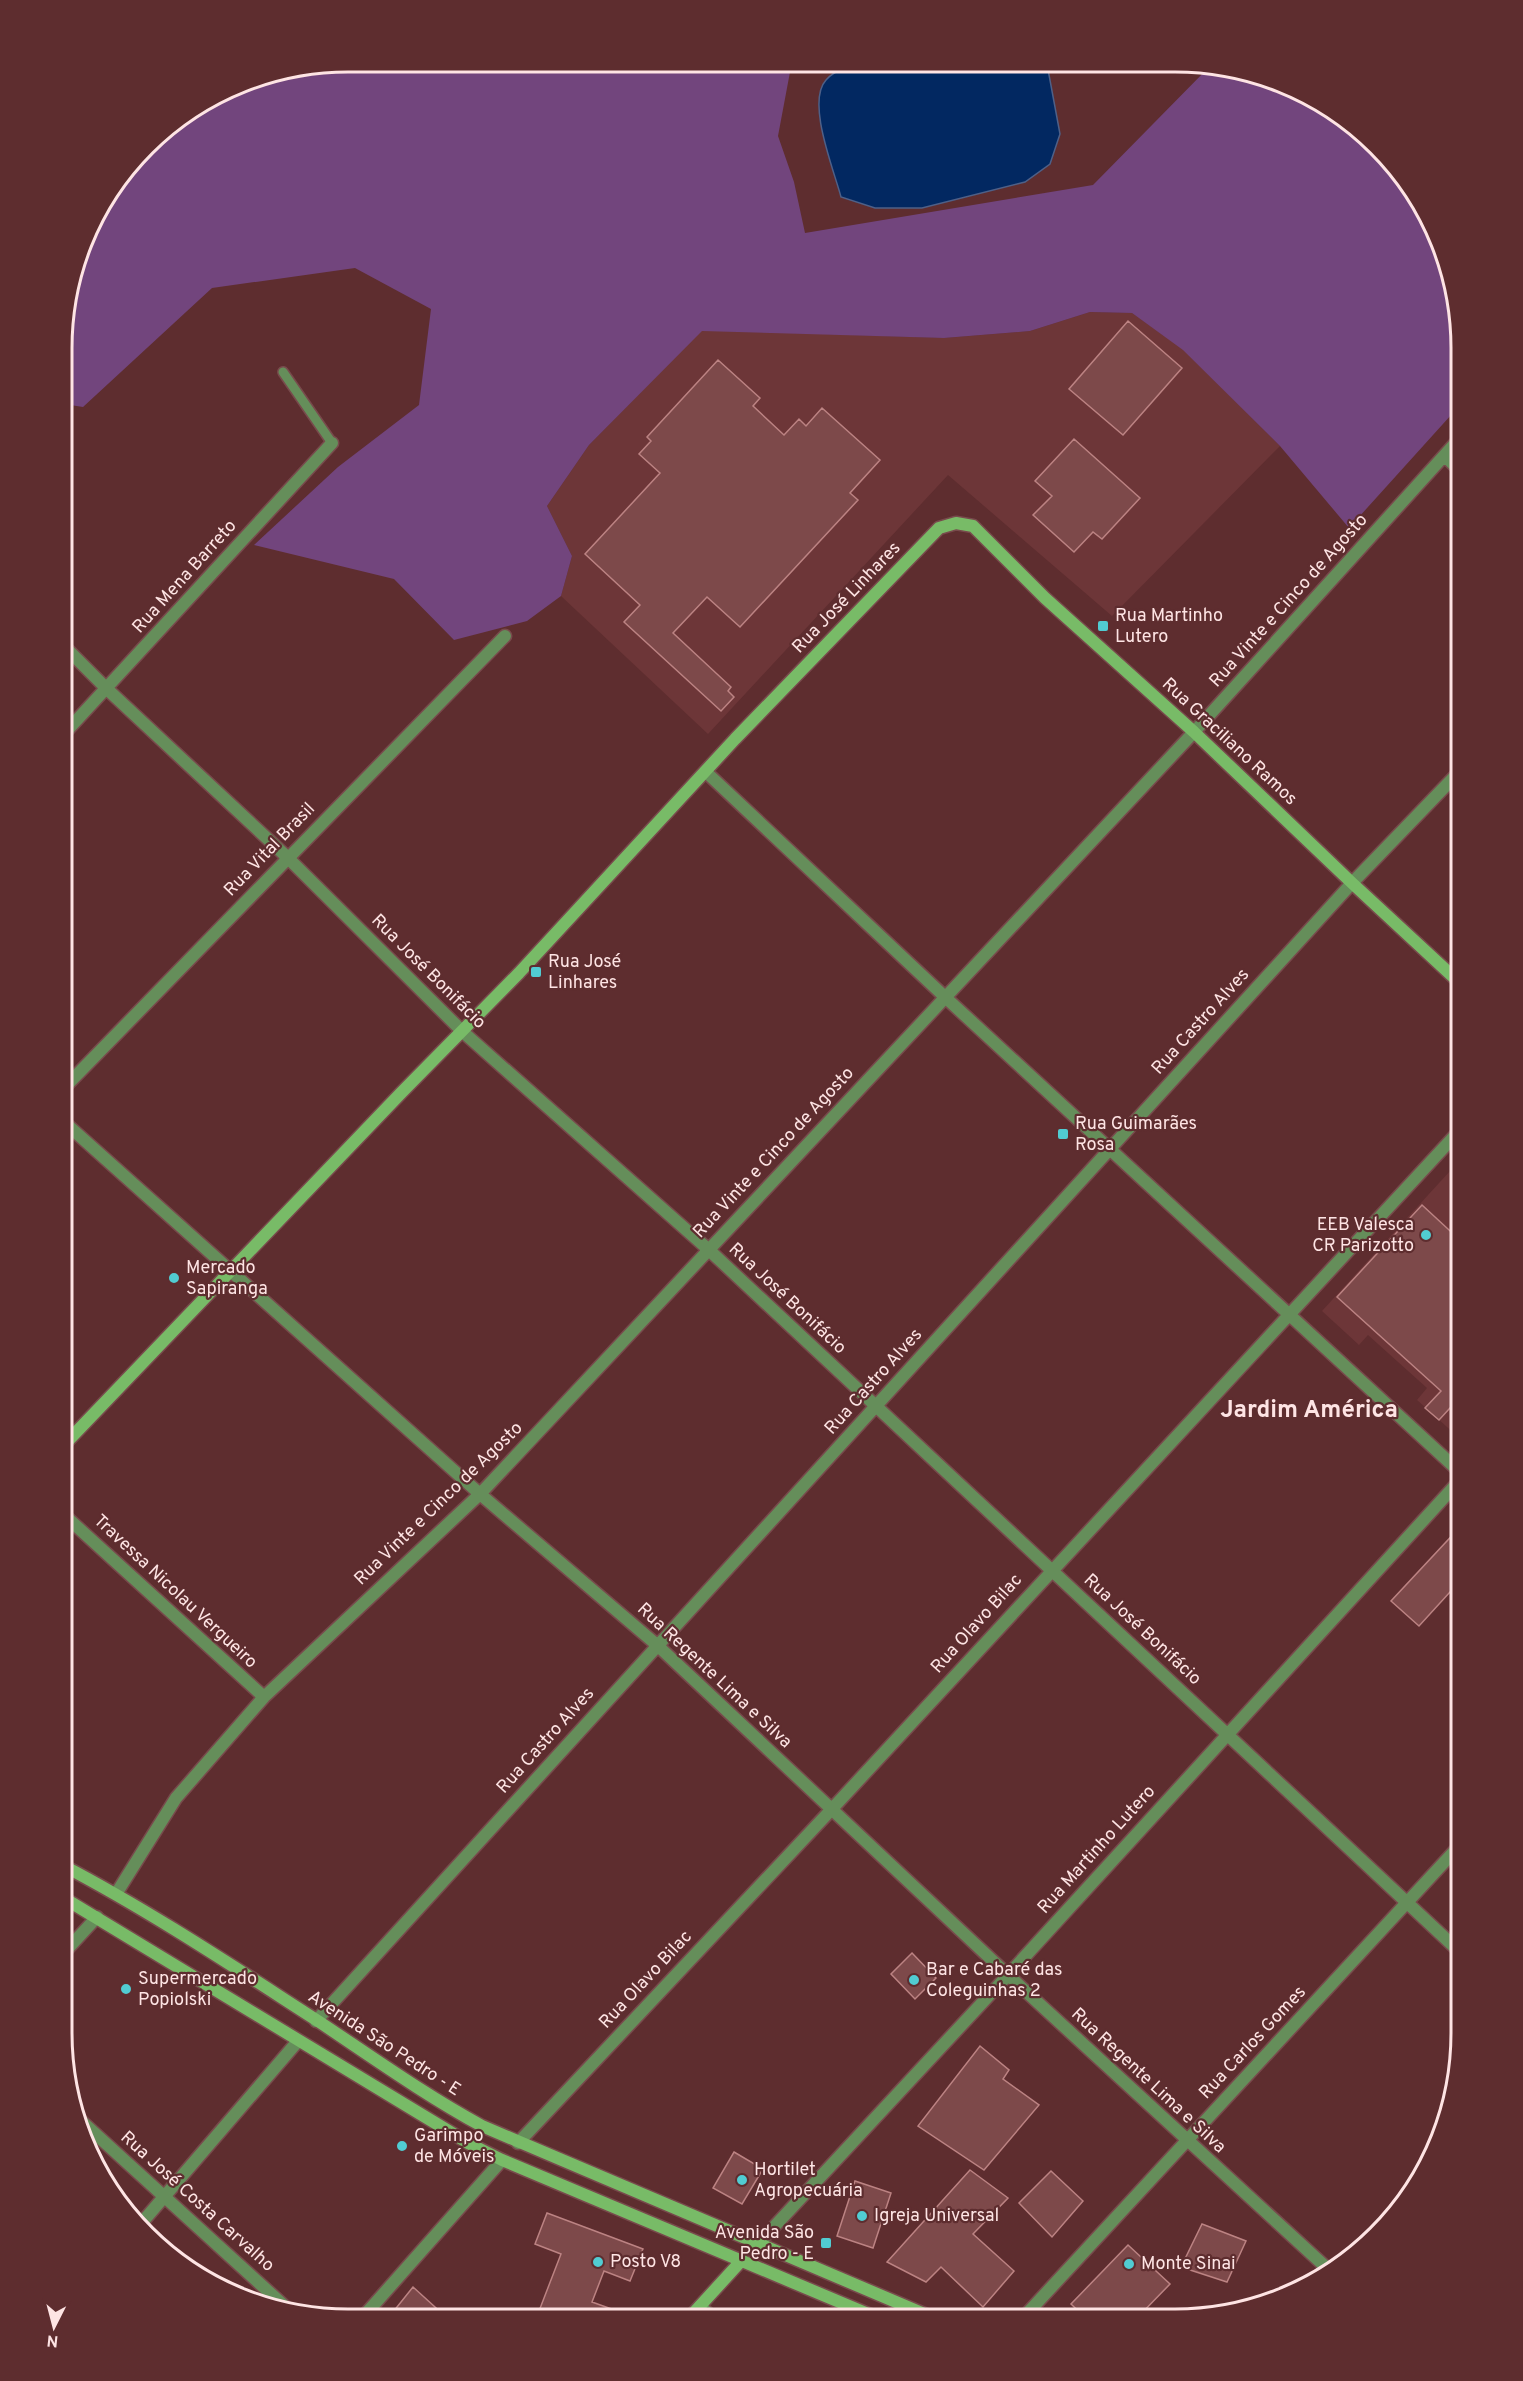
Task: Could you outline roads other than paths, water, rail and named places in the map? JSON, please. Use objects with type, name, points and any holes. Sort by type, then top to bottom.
[{"type":"street","name":"Rua Mena Barreto","points":[[72,726],[332,442]]},
{"type":"street","name":"Rua Vinte e Cinco de Agosto","points":[[116,1894],[176,1798],[264,1698],[480,1494],[1194,732],[1451,449]]},
{"type":"street","points":[[1445,456],[1451,462]]},
{"type":"street","name":"Rua José Linhares","points":[[72,1438],[400,1093],[462,1032],[939,528],[956,523],[973,526]]},
{"type":"street","name":"Rua Graciliano Ramos","points":[[973,526],[1046,598],[1194,732],[1451,975]]},
{"type":"street","name":"Rua Vital Brasil","points":[[72,1080],[505,636]]},
{"type":"street","name":"Rua José Bonifácio","points":[[72,654],[287,858],[462,1032],[709,1250],[1451,1944]]},
{"type":"street","points":[[706,772],[945,997],[1451,1464]]},
{"type":"street","name":"Rua Castro Alves","points":[[316,2021],[1352,883],[1451,780]]},
{"type":"street","name":"Rua Regente Lima e Silva","points":[[72,1129],[480,1494],[657,1645],[1186,2142],[1323,2266]]},
{"type":"street","name":"Rua Olavo Bilac","points":[[518,2143],[831,1810],[1451,1140]]},
{"type":"street","name":"Rua Martinho Lutero","points":[[759,2243],[1008,1975],[1451,1490]]},
{"type":"street","name":"Travessa Nicolau Vergueiro","points":[[72,1522],[264,1698]]},
{"type":"street","name":"Rua Carlos Gomes","points":[[1031,2309],[1451,1855]]},
{"type":"street","name":"Avenida São Pedro - E","points":[[72,1870],[116,1894],[316,2021],[433,2099],[518,2143],[913,2309]]},
{"type":"street","points":[[72,1903],[423,2117],[502,2160],[857,2309]]},
{"type":"street","points":[[72,1943],[97,1917]]},
{"type":"street","points":[[145,2220],[298,2041]]},
{"type":"street","name":"Rua José Costa Carvalho","points":[[89,2128],[278,2301]]},
{"type":"street","points":[[370,2309],[502,2160]]},
{"type":"street","points":[[697,2309],[742,2260]]},
{"type":"street","points":[[700,2306],[703,2309]]},
{"type":"lane","points":[[283,372],[332,442]]},
{"type":"water","points":[[1048,72],[1060,134],[1050,164],[1025,182],[922,208],[875,208],[841,197],[823,137],[819,104],[821,90],[826,80],[835,73]]},
{"type":"place","name":"Rua Martinho Lutero","points":[[1103,626]]},
{"type":"place","name":"Rua José Linhares","points":[[536,972]]},
{"type":"place","name":"Rua Guimarães Rosa","points":[[1063,1134]]},
{"type":"place","name":"EEB Valesca CR Parizotto","points":[[1426,1235]]},
{"type":"place","name":"Mercado Sapiranga","points":[[174,1278]]},
{"type":"place","name":"Bar e Cabaré das Coleguinhas 2","points":[[914,1980]]},
{"type":"place","name":"Supermercado Popiolski","points":[[126,1989]]},
{"type":"place","name":"Garimpo de Móveis","points":[[402,2146]]},
{"type":"place","name":"Hortilet Agropecuária","points":[[742,2180]]},
{"type":"place","name":"Igreja Universal","points":[[862,2216]]},
{"type":"place","name":"Avenida São Pedro - E","points":[[826,2243]]},
{"type":"place","name":"Posto V8","points":[[598,2262]]},
{"type":"place","name":"Monte Sinai","points":[[1129,2264]]},
{"type":"district","name":"Jardim América","points":[[1309,1411]]}]
